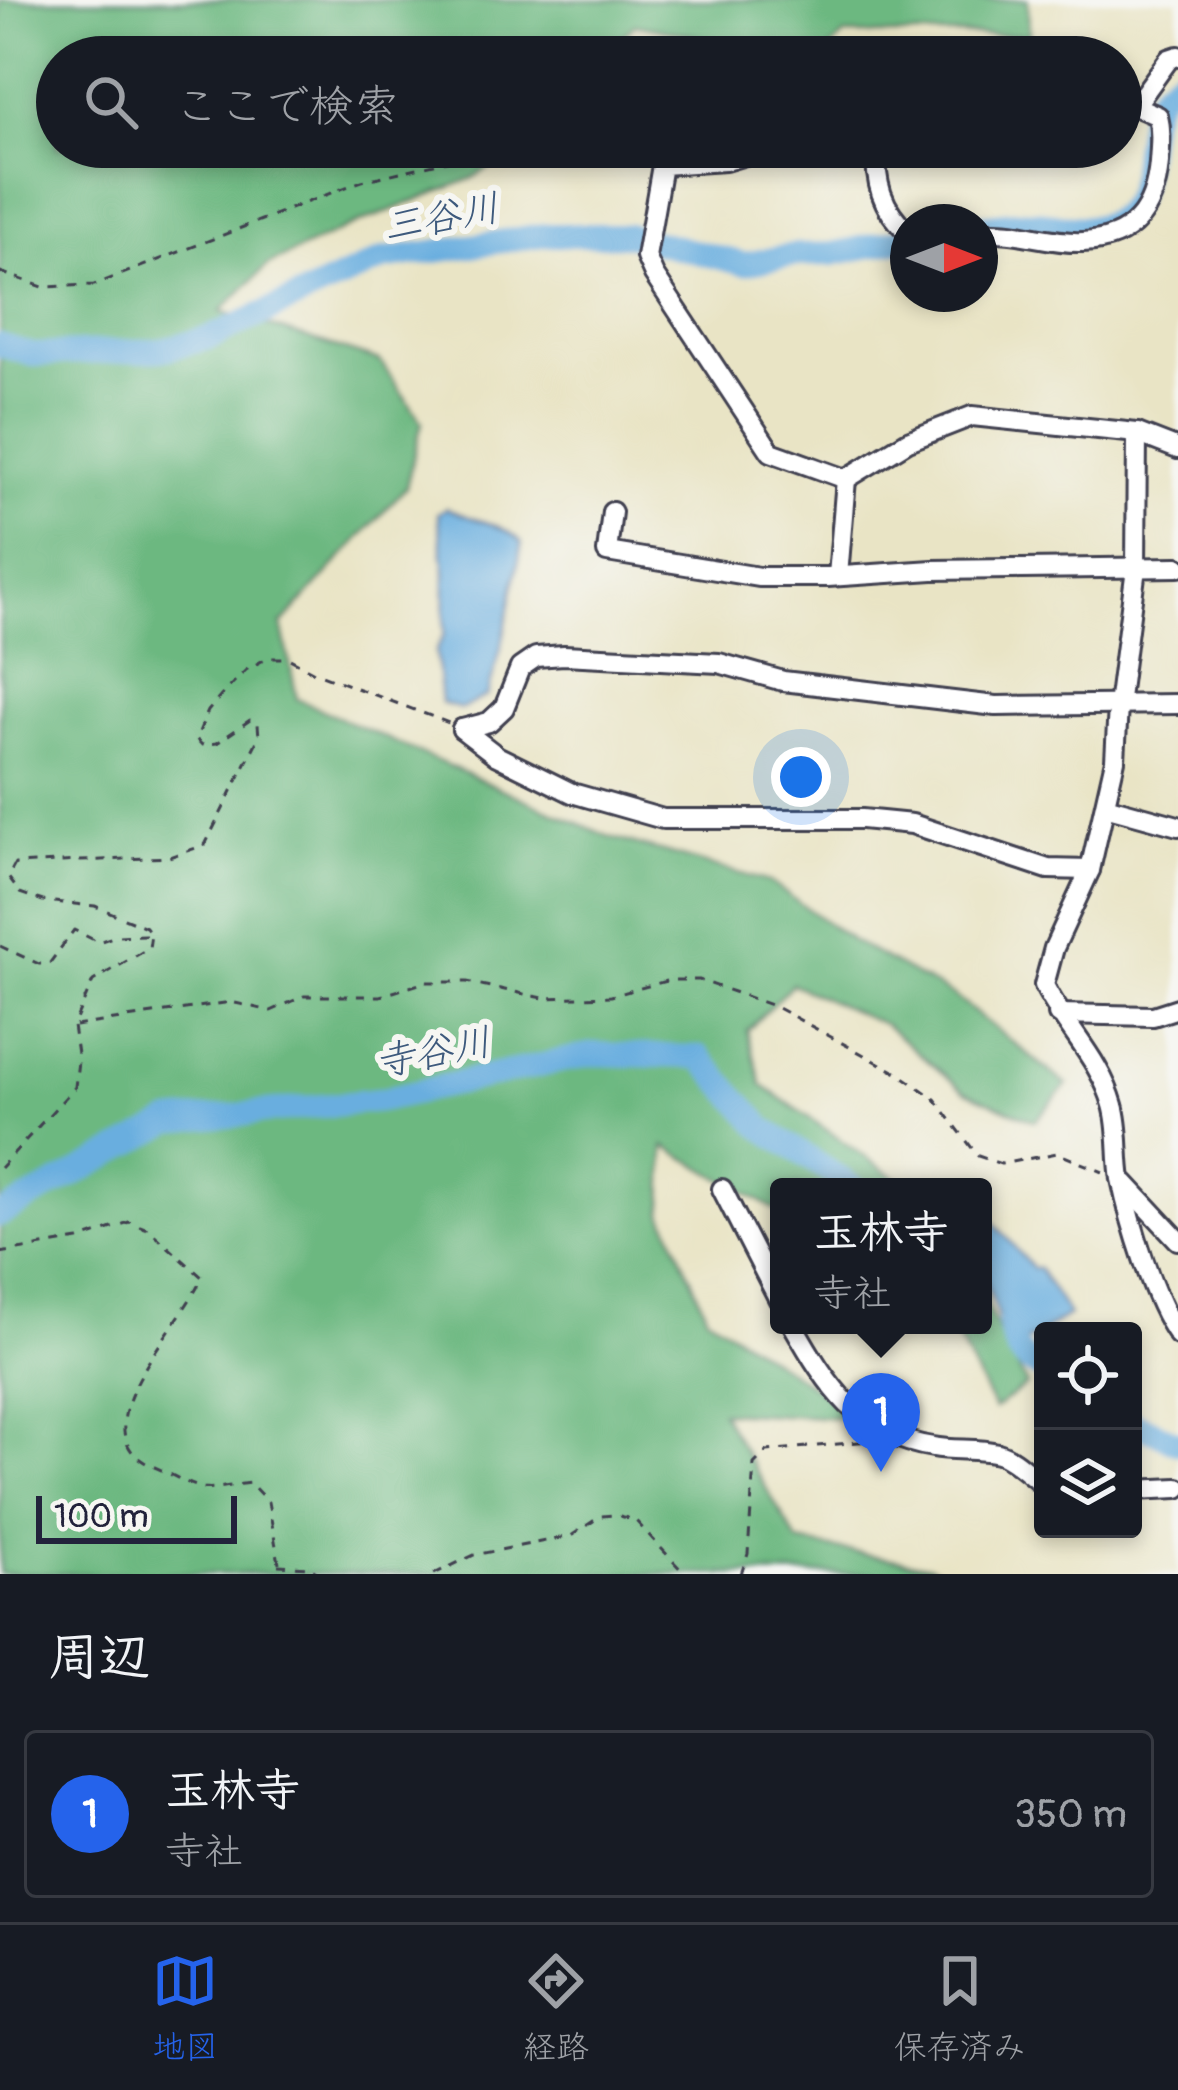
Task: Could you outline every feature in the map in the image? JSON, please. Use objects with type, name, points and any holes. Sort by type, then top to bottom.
[{"type":"street","points":[[1142,104],[1169,59],[1178,56]]},
{"type":"street","points":[[998,231],[1084,242],[1117,234],[1142,219],[1156,194],[1161,128],[1142,112]]},
{"type":"street","points":[[661,168],[646,257],[654,274],[771,452],[846,479]]},
{"type":"street","points":[[875,168],[890,216]]},
{"type":"street","points":[[1156,194],[1178,191]]},
{"type":"street","points":[[846,479],[908,441],[972,416],[1137,433],[1178,448]]},
{"type":"street","points":[[1137,433],[1136,568],[1115,760],[1090,870],[1054,948],[1044,985],[1058,1014],[1103,1078],[1114,1109],[1121,1179],[1162,1312],[1178,1335]]},
{"type":"street","points":[[838,577],[846,479]]},
{"type":"street","points":[[612,512],[607,552],[759,577],[1178,567]]},
{"type":"street","points":[[462,728],[489,722],[504,708],[520,668],[536,657],[564,656],[719,663],[783,681],[996,706],[1178,704]]},
{"type":"street","points":[[462,728],[497,756],[553,784],[663,819],[862,819],[912,824],[1048,869],[1090,870]]},
{"type":"street","points":[[1105,806],[1178,826]]},
{"type":"street","points":[[1058,1014],[1153,1016],[1178,1009]]},
{"type":"street","points":[[1121,1179],[1178,1240]]},
{"type":"street","points":[[722,1189],[770,1282]]},
{"type":"street","points":[[798,1334],[819,1373],[862,1419],[899,1438],[931,1447],[1002,1453],[1034,1477]]},
{"type":"street","points":[[1142,1490],[1178,1488]]},
{"type":"path","points":[[0,272],[43,287],[94,285],[362,181],[417,168]]},
{"type":"path","points":[[0,1168],[75,1087],[78,1061],[73,1026],[93,981],[149,948],[151,934],[146,927],[94,906],[43,901],[20,893],[8,877],[15,864],[169,857],[205,845],[259,737],[258,724],[250,720],[217,743],[202,746],[196,739],[208,711],[246,670],[267,658],[288,658],[462,728]]},
{"type":"path","points":[[0,946],[49,964],[74,930],[98,942],[151,934]]},
{"type":"path","points":[[73,1026],[231,1002],[271,1011],[304,996],[380,996],[426,982],[467,982],[543,998],[611,996],[670,980],[699,980],[774,1006],[901,1075],[935,1099],[977,1156],[1001,1164],[1058,1153],[1121,1179]]},
{"type":"path","points":[[0,1253],[80,1240],[129,1222],[148,1229],[202,1277],[195,1297],[148,1360],[123,1426],[125,1445],[139,1460],[204,1488],[250,1483],[268,1502],[281,1574]]},
{"type":"path","points":[[741,1574],[748,1554],[754,1464],[767,1451],[899,1438]]},
{"type":"path","points":[[434,1574],[474,1555],[571,1536],[601,1516],[616,1515],[635,1520],[686,1574]]},
{"type":"path","points":[[276,1565],[309,1567],[319,1574]]},
{"type":"green space","points":[[0,0],[1028,0],[1029,35],[696,36],[635,24],[622,36],[36,36],[36,168],[489,168],[268,265],[221,311],[380,361],[422,422],[406,487],[282,624],[297,699],[610,837],[770,882],[851,940],[954,996],[1067,1085],[1035,1121],[964,1091],[885,1025],[792,984],[747,1031],[762,1085],[896,1178],[770,1178],[770,1207],[665,1146],[663,1212],[707,1316],[836,1402],[842,1418],[721,1412],[798,1542],[930,1566],[950,1574],[0,1574]]},
{"type":"green space","points":[[992,1318],[1027,1385],[994,1409],[956,1334],[992,1334]]},
{"type":"water","points":[[447,508],[507,531],[522,543],[487,696],[461,709],[441,703],[436,651],[444,634],[445,572],[438,513]]},
{"type":"water","points":[[992,1221],[1033,1269],[1038,1268],[1069,1315],[1058,1322],[1034,1322],[1034,1337],[1009,1353],[992,1299]]},
{"type":"waterway","name":"三谷川","points":[[1142,161],[1151,113],[1160,94],[1178,78]]},
{"type":"waterway","name":"三谷川","points":[[998,223],[1101,225],[1119,217],[1130,204],[1141,168]]},
{"type":"waterway","name":"三谷川","points":[[0,345],[33,355],[160,350],[209,338],[384,259],[543,235],[629,235],[744,264],[890,242]]},
{"type":"waterway","name":"寺谷川","points":[[0,1215],[171,1122],[380,1100],[593,1054],[700,1057],[763,1128],[839,1178]]},
{"type":"waterway","name":"寺谷川","points":[[1009,1323],[1018,1352],[1034,1365]]},
{"type":"waterway","name":"寺谷川","points":[[1142,1426],[1178,1443]]},
{"type":"place","name":"玉林寺","points":[[881,1472]]}]
